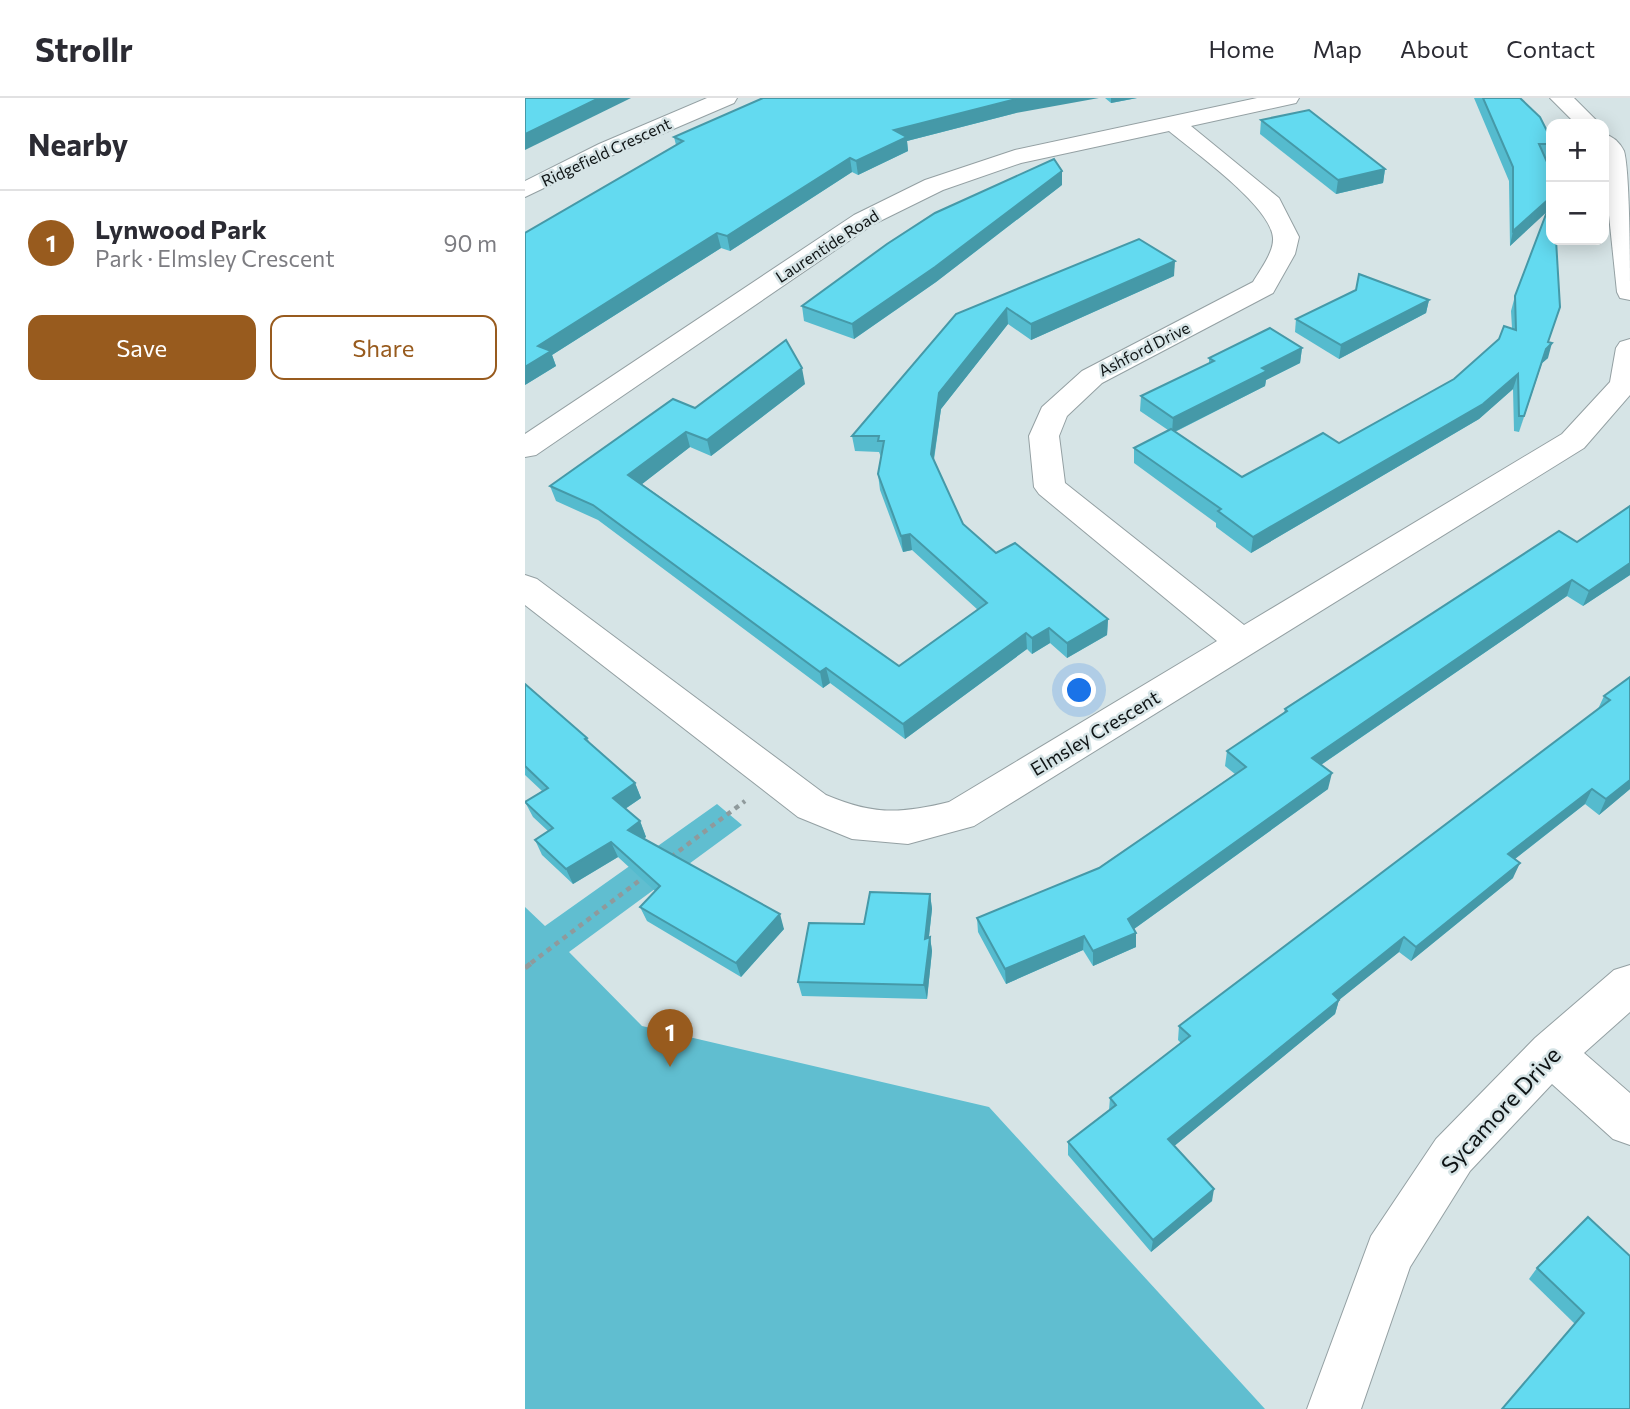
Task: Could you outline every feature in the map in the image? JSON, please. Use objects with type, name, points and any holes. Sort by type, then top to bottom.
[{"type":"street","name":"Ridgefield Crescent","points":[[525,190],[607,149],[726,98]]},
{"type":"street","name":"Laurentide Road","points":[[525,448],[863,220],[935,186],[1015,157],[1288,98]]},
{"type":"street","points":[[1562,98],[1584,119]]},
{"type":"street","name":"Ashford Drive","points":[[1174,123],[1271,203],[1286,237],[1282,254],[1264,287],[1092,377],[1053,413],[1044,436],[1050,487],[1244,643]]},
{"type":"street","points":[[1609,146],[1615,153],[1630,292]]},
{"type":"street","name":"Elmsley Crescent","points":[[525,587],[812,806],[852,823],[908,828],[960,815],[1573,441],[1624,384],[1630,348]]},
{"type":"street","name":"Sycamore Drive","points":[[1334,1409],[1389,1254],[1453,1155],[1551,1053],[1630,984]]},
{"type":"street","points":[[1551,1053],[1630,1122]]},
{"type":"path","points":[[667,860],[775,778]]},
{"type":"path","points":[[525,968],[645,876]]},
{"type":"shaded area","points":[[717,804],[742,825],[569,952],[642,1026],[989,1107],[1265,1409],[525,1409],[525,907],[545,926]]},
{"type":"building","points":[[525,98],[599,98],[525,134]]},
{"type":"building","points":[[763,98],[1020,98],[894,130],[907,137],[856,161],[850,158],[727,236],[717,233],[538,346],[551,351],[525,367],[525,233],[683,141],[674,137]]},
{"type":"building","points":[[1483,98],[1520,98],[1540,117],[1546,129],[1546,144],[1539,144],[1546,160],[1546,201],[1513,231],[1513,167]]},
{"type":"building","points":[[1309,110],[1385,169],[1338,180],[1261,120]]},
{"type":"building","points":[[1054,159],[1062,171],[935,267],[852,324],[802,306],[887,244],[935,213]]},
{"type":"building","points":[[1546,214],[1546,245],[1556,245],[1560,307],[1548,342],[1552,343],[1546,349],[1524,416],[1519,416],[1518,374],[1483,404],[1253,537],[1218,511],[1221,509],[1134,448],[1171,429],[1242,477],[1323,433],[1339,443],[1454,379],[1499,339],[1504,326],[1516,330],[1515,296]]},
{"type":"building","points":[[1139,239],[1175,261],[1031,324],[1007,308],[939,393],[931,454],[963,524],[996,553],[1015,543],[1108,619],[1067,643],[1049,628],[1032,638],[1026,633],[903,724],[826,668],[820,672],[593,505],[550,486],[673,399],[695,408],[786,340],[802,368],[707,440],[686,432],[628,475],[899,666],[987,603],[910,534],[901,536],[878,474],[884,441],[878,441],[879,436],[852,436],[956,314]]},
{"type":"building","points":[[1359,274],[1429,300],[1341,345],[1296,319],[1356,290]]},
{"type":"building","points":[[1270,328],[1302,348],[1262,368],[1267,371],[1173,418],[1141,396],[1214,361],[1209,358]]},
{"type":"building","points":[[1630,506],[1630,563],[1589,591],[1572,580],[1312,758],[1332,773],[1128,919],[1136,933],[1093,951],[1084,936],[1005,969],[977,918],[1099,868],[1246,767],[1227,751],[1287,711],[1285,709],[1559,531],[1577,542]]},
{"type":"building","points":[[1630,677],[1630,780],[1606,799],[1592,789],[1508,854],[1520,863],[1416,947],[1404,937],[1333,994],[1339,1000],[1168,1139],[1214,1189],[1153,1240],[1068,1142],[1116,1105],[1110,1098],[1190,1036],[1179,1026],[1610,700],[1604,696]]},
{"type":"building","points":[[525,684],[635,783],[613,798],[640,821],[628,830],[780,914],[736,963],[640,907],[660,886],[611,842],[566,869],[535,840],[553,828],[525,802],[548,788],[525,766]]},
{"type":"building","points":[[870,892],[930,894],[925,939],[930,937],[924,985],[798,982],[809,923],[864,924]]},
{"type":"building","points":[[1588,1217],[1630,1256],[1630,1409],[1502,1409],[1584,1313],[1537,1268]]},
{"type":"place","name":"Lynwood Park","points":[[670,1067]]}]
